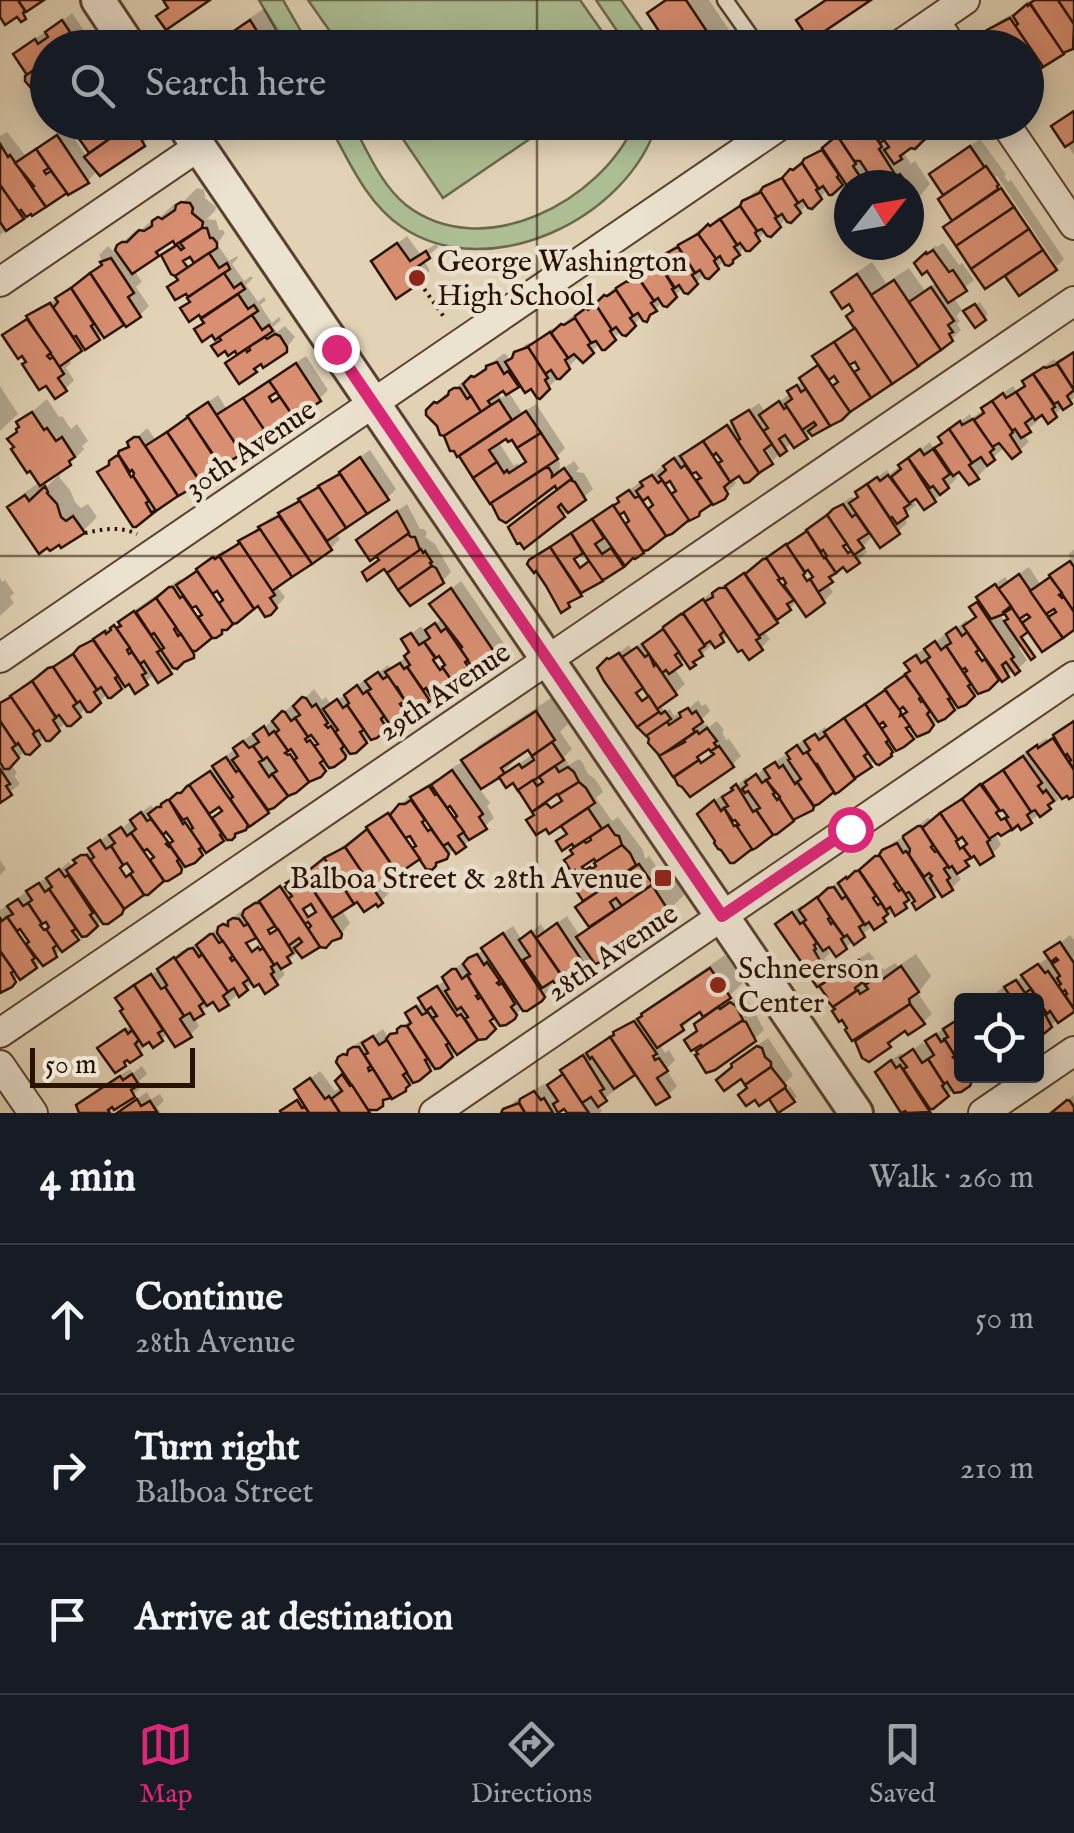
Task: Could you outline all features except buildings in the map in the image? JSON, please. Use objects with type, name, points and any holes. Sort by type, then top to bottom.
[{"type":"street","points":[[98,0],[118,30]]},
{"type":"street","points":[[921,30],[965,0]]},
{"type":"street","points":[[935,20],[941,30]]},
{"type":"street","points":[[0,282],[184,140]]},
{"type":"street","points":[[193,140],[856,1113]]},
{"type":"street","name":"30th Avenue","points":[[0,658],[759,140]]},
{"type":"street","points":[[1016,140],[1074,225]]},
{"type":"street","name":"29th Avenue","points":[[0,1033],[1074,301]]},
{"type":"street","name":"28th Avenue","points":[[434,1113],[1074,676]]},
{"type":"street","points":[[983,1113],[1074,1052]]},
{"type":"street","points":[[0,1064],[33,1113]]},
{"type":"lane","points":[[725,0],[746,30]]},
{"type":"path","points":[[420,283],[444,317]]},
{"type":"path","points":[[84,533],[106,529],[136,532]]},
{"type":"green space","points":[[259,0],[283,0],[300,30],[276,30]]},
{"type":"green space","points":[[308,0],[580,0],[601,30],[329,30]]},
{"type":"green space","points":[[596,0],[621,0],[642,30],[616,30]]},
{"type":"green space","points":[[337,140],[361,140],[397,197],[436,222],[469,228],[503,226],[536,216],[568,199],[596,177],[626,140],[650,140],[642,157],[618,188],[587,213],[552,233],[514,245],[475,249],[437,243],[389,217],[359,180]]},
{"type":"green space","points":[[404,140],[528,140],[443,198]]},
{"type":"place","name":"George Washington High School","points":[[417,278]]},
{"type":"place","name":"Balboa Street & 28th Avenue","points":[[663,878]]},
{"type":"place","name":"Schneerson Center","points":[[718,985]]},
{"type":"route","points":[[336,349],[722,916],[850,829]]}]
